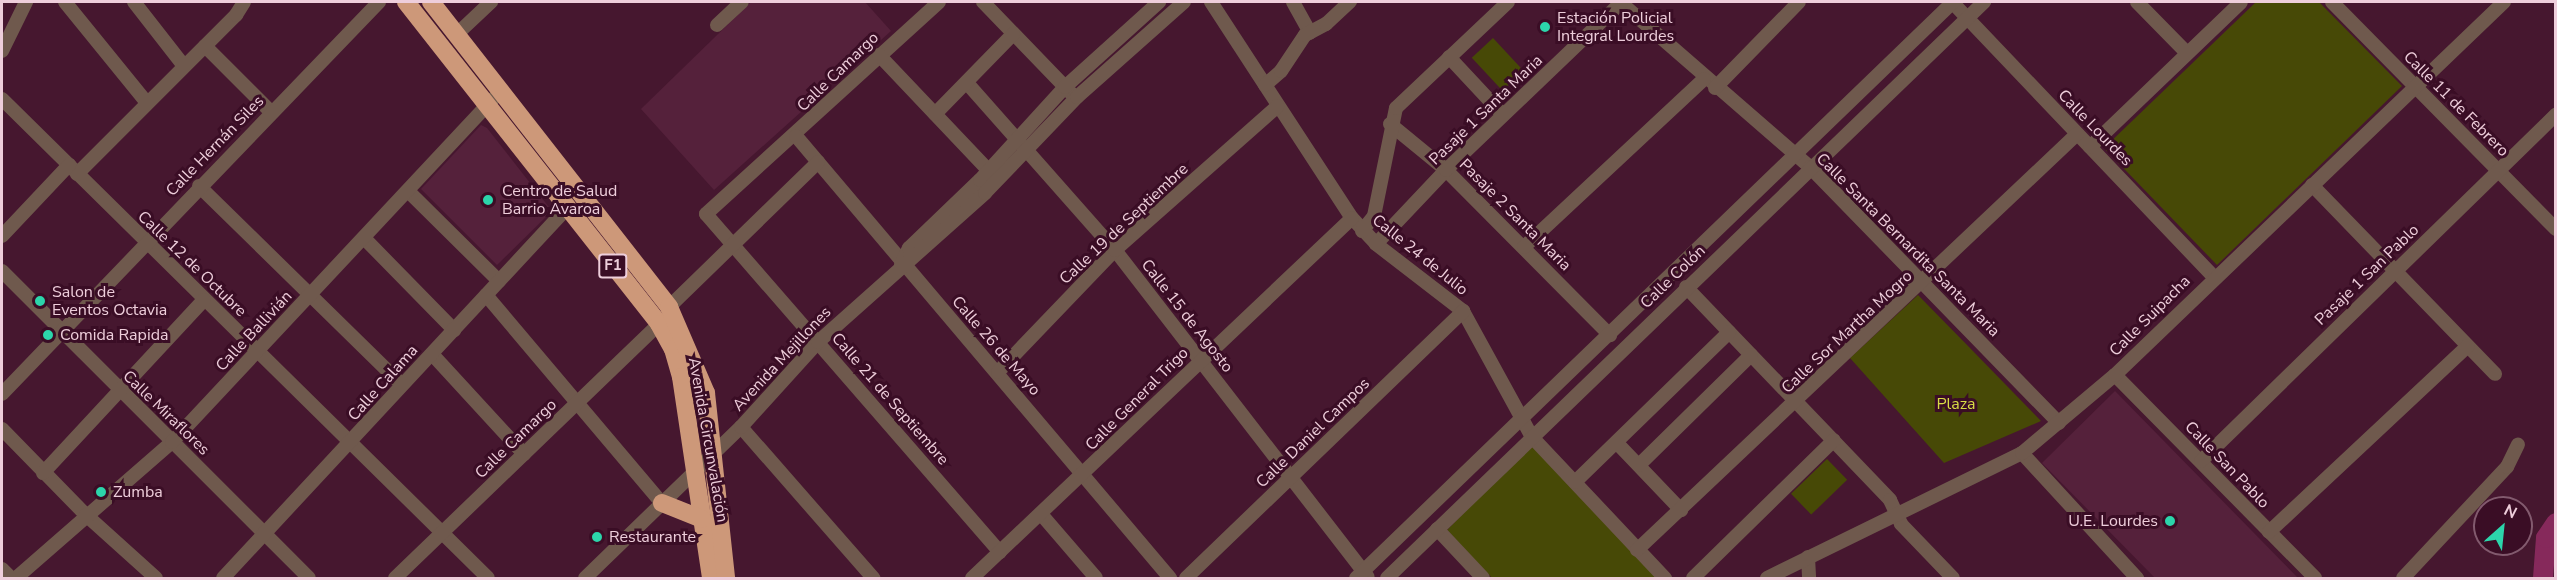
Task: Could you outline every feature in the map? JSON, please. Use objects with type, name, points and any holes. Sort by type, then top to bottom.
[{"type":"highway","name":"Avenida Circunvalación","points":[[406,2],[659,324],[673,349],[681,377],[711,579]]},
{"type":"highway","name":"Avenida Circunvalación","points":[[430,2],[669,307],[706,393],[726,579]]},
{"type":"highway","points":[[662,503],[702,519]]},
{"type":"street","points":[[2,51],[26,2]]},
{"type":"street","points":[[65,2],[147,103]]},
{"type":"street","points":[[134,2],[184,66]]},
{"type":"street","points":[[2,236],[147,103],[236,15],[244,2]]},
{"type":"street","name":"Calle Hernán Siles","points":[[2,394],[145,241],[379,2]]},
{"type":"street","points":[[457,34],[491,2]]},
{"type":"street","points":[[717,25],[742,2]]},
{"type":"street","name":"Calle Camargo","points":[[706,214],[796,136],[879,55],[939,2]]},
{"type":"street","points":[[983,2],[1077,98]]},
{"type":"street","name":"Avenida Mejillones","points":[[585,579],[741,427],[818,342],[901,264],[918,255],[977,201],[1065,87],[1159,2]]},
{"type":"street","name":"Avenida Mejillones","points":[[901,264],[909,248],[988,170],[1077,98],[1168,7],[1184,2]]},
{"type":"street","name":"Calle 24 de Julio","points":[[1211,2],[1362,231],[1463,311],[1532,436],[1665,579]]},
{"type":"street","points":[[1293,2],[1310,33]]},
{"type":"street","points":[[1265,85],[1274,80],[1296,45],[1310,33],[1326,24],[1350,2]]},
{"type":"street","points":[[1362,231],[1374,216],[1390,124],[1396,108],[1508,2]]},
{"type":"street","name":"Calle Santa Bernardita Santa Maria","points":[[1620,2],[1704,79],[1810,167],[1925,282],[2059,423]]},
{"type":"street","name":"Pasaje 1 Santa Maria","points":[[1377,244],[1446,170],[1620,2]]},
{"type":"street","points":[[1715,88],[1799,2]]},
{"type":"street","name":"Calle Colón","points":[[1363,576],[1953,2]]},
{"type":"street","name":"Calle Lourdes","points":[[1953,2],[2214,277]]},
{"type":"street","name":"Calle Colón","points":[[1387,579],[1810,167],[1984,2]]},
{"type":"street","points":[[2137,2],[2187,52]]},
{"type":"street","points":[[2090,147],[2241,2]]},
{"type":"street","name":"Calle 11 de Febrero","points":[[2332,2],[2556,229]]},
{"type":"street","name":"Calle Suipacha","points":[[1767,579],[1895,513],[2022,453],[2115,375],[2414,84],[2504,2]]},
{"type":"street","points":[[935,114],[1013,34]]},
{"type":"street","points":[[205,46],[271,112]]},
{"type":"street","points":[[879,55],[988,170]]},
{"type":"street","points":[[1449,57],[1503,115]]},
{"type":"street","points":[[1524,247],[1704,79]]},
{"type":"street","name":"Calle 15 de Agosto","points":[[967,83],[1022,142],[1115,250],[1292,476],[1363,576]]},
{"type":"street","name":"Calle Ballivián","points":[[16,579],[86,514],[172,442],[501,91]]},
{"type":"street","name":"Calle 12 de Octubre","points":[[2,99],[204,300],[352,441],[440,535],[488,579]]},
{"type":"street","name":"Calle 19 de Septiembre","points":[[998,372],[1115,250],[1278,106]]},
{"type":"street","name":"Pasaje 1 San Pablo","points":[[2201,460],[2556,114]]},
{"type":"street","name":"Pasaje 2 Santa Maria","points":[[1390,124],[1446,170],[1610,335]]},
{"type":"street","name":"Calle Sor Martha Mogro","points":[[1637,550],[1925,282],[2078,134]]},
{"type":"street","name":"Calle 26 de Mayo","points":[[796,136],[901,264],[998,372],[1170,579]]},
{"type":"street","points":[[669,307],[731,244],[818,162]]},
{"type":"street","points":[[2312,185],[2495,374]]},
{"type":"street","points":[[200,186],[402,386]]},
{"type":"street","points":[[408,191],[499,281]]},
{"type":"street","name":"Calle Calama","points":[[223,579],[567,208]]},
{"type":"street","name":"Calle 21 de Septiembre","points":[[706,214],[1000,552]]},
{"type":"street","name":"Calle General Trigo","points":[[972,579],[1352,218]]},
{"type":"street","points":[[364,238],[454,330]]},
{"type":"street","name":"Calle Miraflores","points":[[2,271],[309,579]]},
{"type":"street","points":[[1686,287],[1890,500],[1901,524],[1953,579]]},
{"type":"street","points":[[486,295],[662,503]]},
{"type":"street","points":[[43,473],[204,300]]},
{"type":"street","name":"Calle Daniel Campos","points":[[1186,579],[1463,311]]},
{"type":"street","name":"Calle Camargo","points":[[395,579],[659,324]]},
{"type":"street","points":[[1575,482],[1729,332]]},
{"type":"street","points":[[2269,531],[2468,346]]},
{"type":"street","points":[[432,354],[524,454]]},
{"type":"street","points":[[1639,465],[1752,355]]},
{"type":"street","name":"Calle San Pablo","points":[[2115,375],[2201,460],[2315,579]]},
{"type":"street","points":[[741,427],[873,579]]},
{"type":"street","points":[[2,429],[43,473],[156,579]]},
{"type":"street","points":[[1693,579],[1834,440]]},
{"type":"street","points":[[1617,443],[1681,510]]},
{"type":"street","points":[[2403,579],[2507,467],[2518,444]]},
{"type":"street","points":[[2022,453],[2137,579]]},
{"type":"street","points":[[1041,514],[1096,579]]},
{"type":"street","points":[[1437,529],[1483,579]]},
{"type":"street","points":[[1808,557],[1809,579]]},
{"type":"street","points":[[2,569],[11,579]]},
{"type":"shaded area","points":[[751,2],[865,2],[891,31],[714,190],[641,109]]},
{"type":"shaded area","name":"Centro de Salud Barrio Avaroa","points":[[481,125],[487,128],[552,211],[497,265],[421,189]]},
{"type":"shaded area","name":"U.E. Lourdes","points":[[2115,391],[2298,578],[2155,578],[2042,463]]},
{"type":"green space","points":[[2256,2],[2319,2],[2402,86],[2217,265],[2104,148]]},
{"type":"green space","points":[[1493,38],[1524,71],[1502,91],[1472,58]]},
{"type":"green space","name":"Plaza","points":[[1918,295],[2041,421],[1944,463],[1850,358]]},
{"type":"green space","points":[[1532,444],[1658,578],[1492,578],[1447,530]]},
{"type":"green space","points":[[1827,459],[1847,480],[1811,515],[1791,494]]},
{"type":"waterway","points":[[2543,578],[2546,538],[2556,523]]},
{"type":"place","name":"Estación Policial Integral Lourdes","points":[[1545,27]]},
{"type":"place","name":"Centro de Salud Barrio Avaroa","points":[[488,200]]},
{"type":"place","name":"Salon de Eventos Octavia","points":[[40,301]]},
{"type":"place","name":"Comida Rapida","points":[[48,335]]},
{"type":"place","name":"Zumba","points":[[101,492]]},
{"type":"place","name":"U.E. Lourdes","points":[[2170,521]]},
{"type":"place","name":"Restaurante","points":[[597,537]]}]
